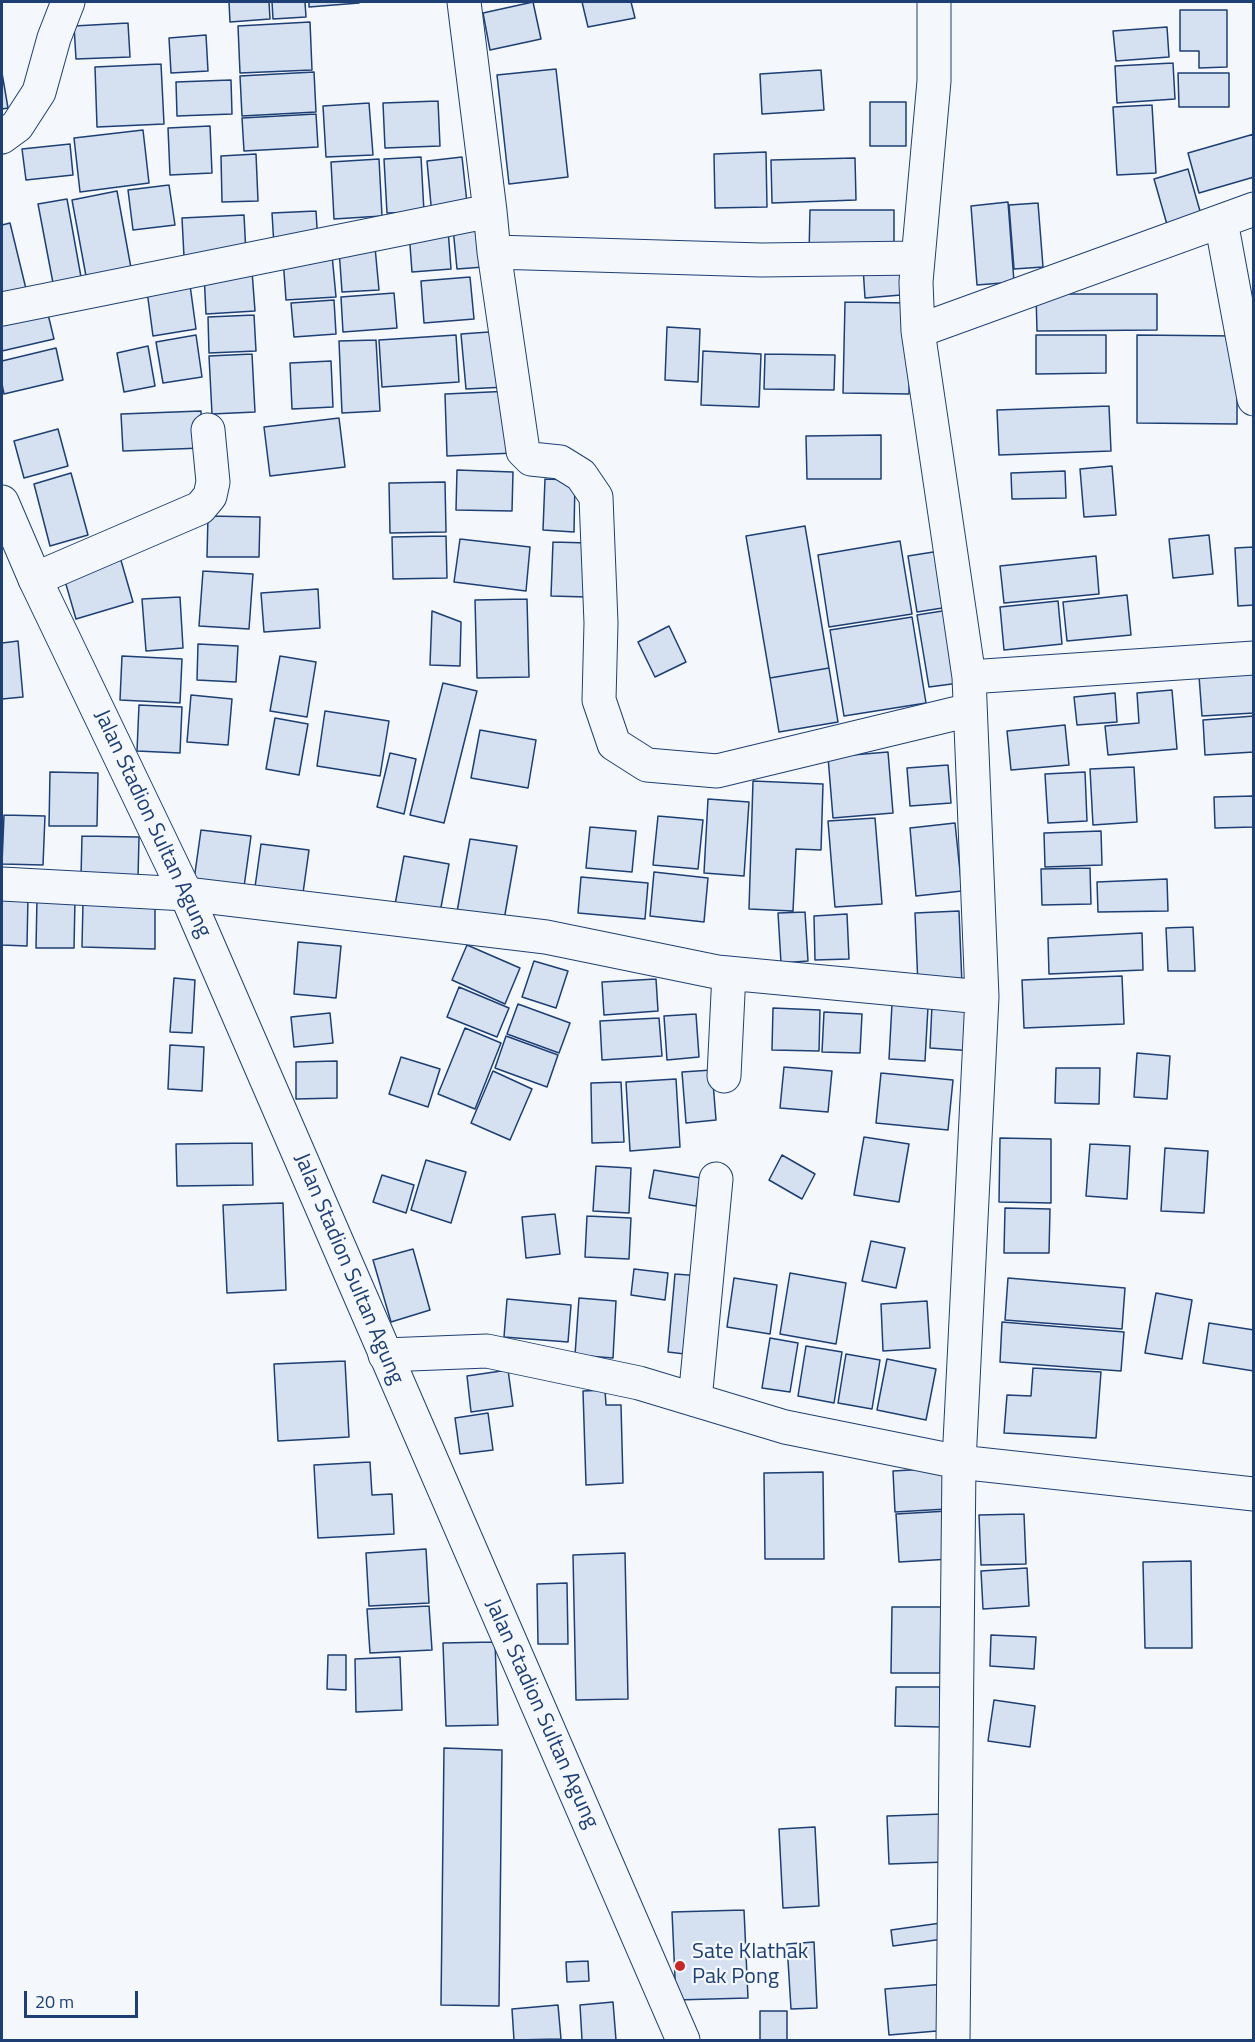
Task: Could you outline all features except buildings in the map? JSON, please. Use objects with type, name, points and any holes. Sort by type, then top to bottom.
[{"type":"street","points":[[2,137],[17,126],[39,92],[54,38],[68,2]]},
{"type":"street","points":[[464,2],[494,252],[524,451],[531,459],[560,462],[581,475],[596,497],[601,623],[599,700],[614,744],[647,765],[717,771],[970,710]]},
{"type":"street","points":[[934,2],[934,81],[916,282],[918,331],[969,676],[982,997],[959,1462],[953,2040]]},
{"type":"street","points":[[918,331],[1254,209]]},
{"type":"street","points":[[2,309],[490,211]]},
{"type":"street","points":[[1221,221],[1254,399]]},
{"type":"street","points":[[494,252],[761,260],[918,258]]},
{"type":"street","points":[[35,579],[200,508],[210,496],[213,482],[208,430]]},
{"type":"street","name":"Jalan Stadion Sultan Agung","points":[[2,502],[35,579],[186,894],[683,2040]]},
{"type":"street","points":[[969,676],[1254,658]]},
{"type":"street","points":[[2,884],[186,894],[546,938],[729,973],[982,997]]},
{"type":"street","points":[[723,1076],[729,973]]},
{"type":"street","points":[[694,1400],[716,1179]]},
{"type":"street","points":[[385,1355],[487,1351],[639,1383],[785,1426],[959,1462],[1254,1494]]},
{"type":"place","name":"Sate Klathak Pak Pong","points":[[680,1966]]}]
